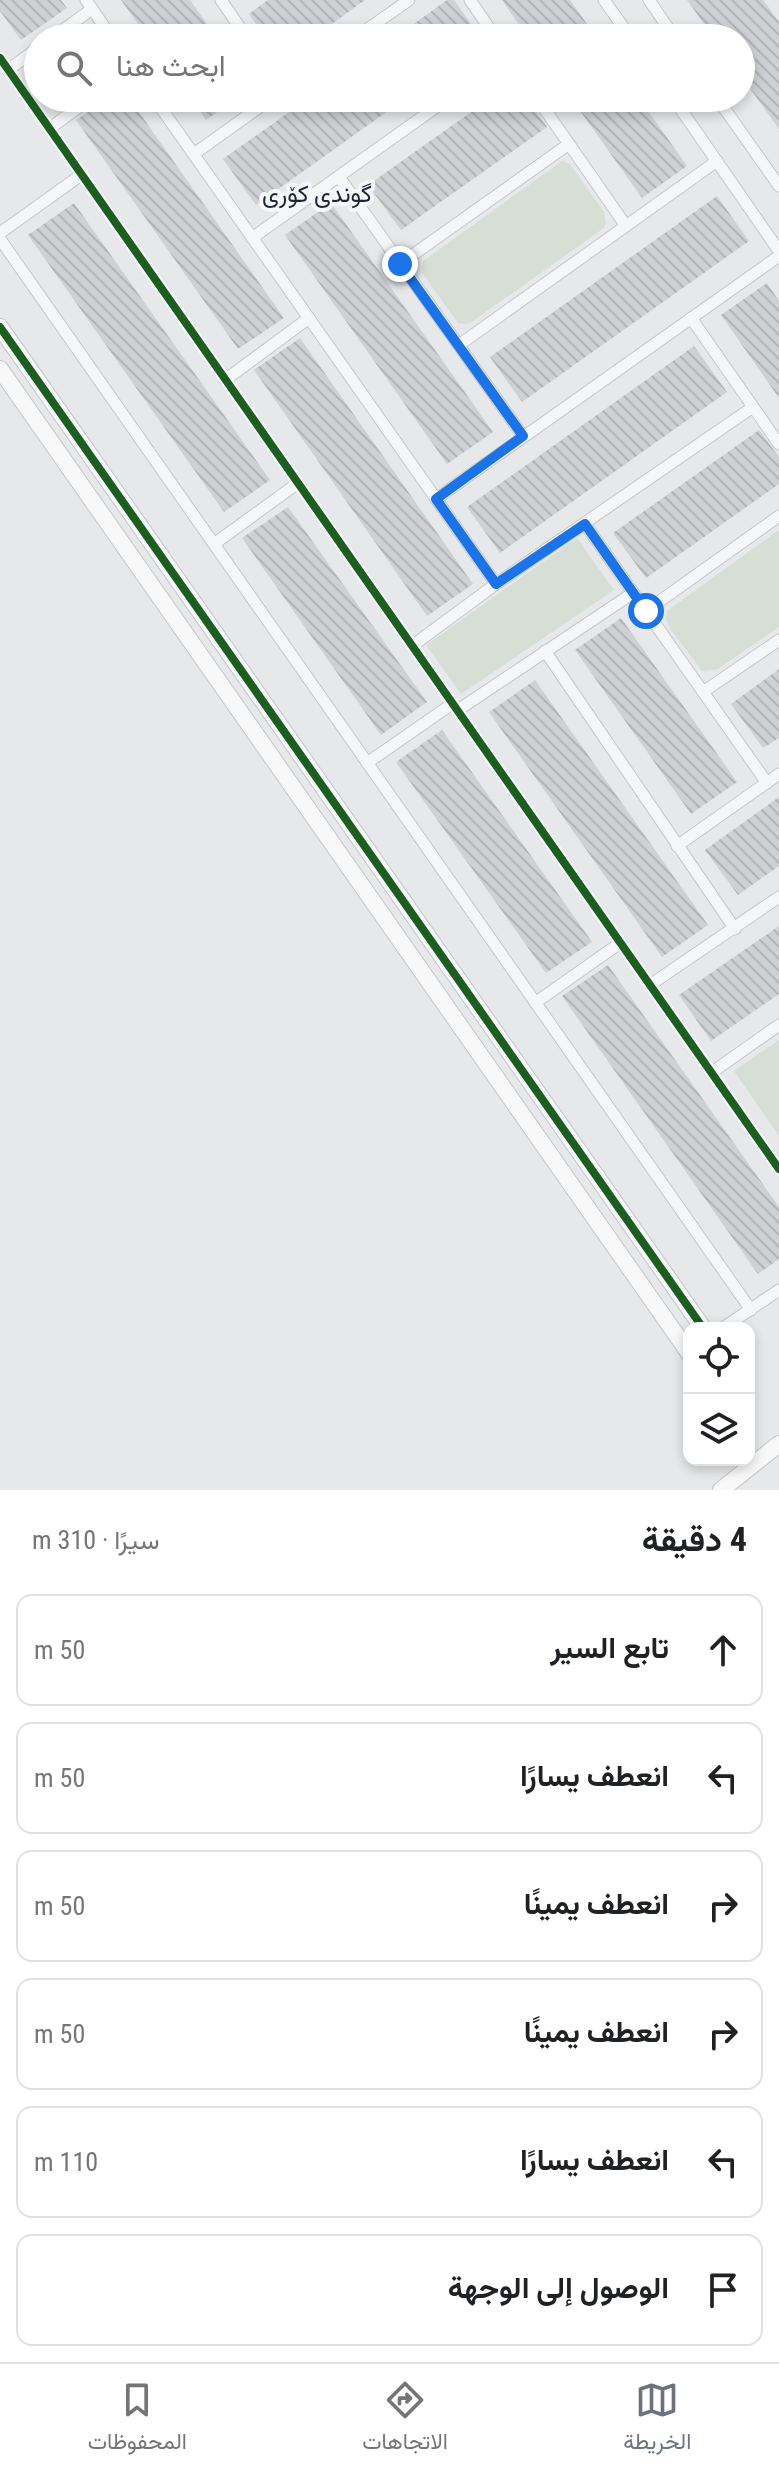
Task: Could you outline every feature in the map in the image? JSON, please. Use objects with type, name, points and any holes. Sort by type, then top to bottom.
[{"type":"street","points":[[222,0],[238,24]]},
{"type":"street","points":[[375,24],[409,0]]},
{"type":"street","points":[[470,0],[486,24]]},
{"type":"street","points":[[604,0],[621,24]]},
{"type":"street","points":[[649,0],[665,24]]},
{"type":"street","points":[[67,24],[89,4],[103,24]]},
{"type":"street","points":[[0,58],[24,93]]},
{"type":"street","points":[[8,70],[24,58]]},
{"type":"street","points":[[37,112],[779,1169]]},
{"type":"street","points":[[49,129],[72,112]]},
{"type":"street","points":[[164,112],[496,584]]},
{"type":"street","points":[[194,154],[252,112]]},
{"type":"street","points":[[252,238],[430,112]]},
{"type":"street","points":[[547,112],[626,226]]},
{"type":"street","points":[[436,499],[779,254],[683,112]]},
{"type":"street","points":[[727,112],[779,186]]},
{"type":"street","points":[[400,264],[569,144]]},
{"type":"street","points":[[459,345],[717,161]]},
{"type":"street","points":[[0,233],[81,175]]},
{"type":"street","points":[[339,177],[523,436]]},
{"type":"street","points":[[0,239],[751,1310]]},
{"type":"street","points":[[225,380],[309,318]]},
{"type":"street","points":[[691,318],[779,444]]},
{"type":"street","points":[[0,327],[699,1322]]},
{"type":"street","points":[[0,369],[683,1344]]},
{"type":"street","points":[[412,646],[496,584],[753,407]]},
{"type":"street","points":[[82,485],[101,473]]},
{"type":"street","points":[[214,544],[298,483]]},
{"type":"street","points":[[646,611],[779,516]]},
{"type":"street","points":[[585,524],[767,783]]},
{"type":"street","points":[[367,763],[633,593]]},
{"type":"street","points":[[703,692],[779,640]]},
{"type":"street","points":[[545,651],[735,929]]},
{"type":"street","points":[[677,846],[779,774]]},
{"type":"street","points":[[650,985],[779,897]]},
{"type":"street","points":[[535,1003],[620,943]]},
{"type":"street","points":[[711,1073],[779,1025]]},
{"type":"street","points":[[732,1322],[779,1290]]},
{"type":"street","points":[[721,1490],[779,1444]]},
{"type":"shaded area","points":[[562,161],[570,164],[604,212],[604,228],[473,321],[458,323],[422,273],[423,261]]},
{"type":"shaded area","points":[[779,530],[779,627],[718,669],[702,671],[669,627],[667,611]]},
{"type":"shaded area","points":[[577,538],[614,590],[461,694],[426,645]]},
{"type":"shaded area","points":[[779,1040],[779,1136],[734,1071]]},
{"type":"building","points":[[0,0],[61,0],[67,8],[44,24],[24,24],[24,38],[21,40],[0,11]]},
{"type":"building","points":[[121,0],[190,0],[207,24],[138,24]]},
{"type":"building","points":[[268,0],[365,0],[332,24],[256,24],[249,14]]},
{"type":"building","points":[[447,0],[454,0],[471,24],[414,24]]},
{"type":"building","points":[[502,0],[570,0],[587,24],[518,24]]},
{"type":"building","points":[[687,0],[763,0],[779,22],[779,129],[755,96],[755,24],[704,24]]},
{"type":"building","points":[[88,112],[139,112],[284,318],[238,349],[76,120]]},
{"type":"building","points":[[201,112],[217,112],[206,120]]},
{"type":"building","points":[[289,112],[386,112],[256,205],[223,159]]},
{"type":"building","points":[[471,112],[536,112],[547,127],[401,230],[368,185]]},
{"type":"building","points":[[581,112],[649,112],[687,166],[642,198]]},
{"type":"building","points":[[717,196],[749,241],[522,402],[490,357]]},
{"type":"building","points":[[74,203],[270,480],[224,512],[28,235]]},
{"type":"building","points":[[331,203],[493,432],[447,464],[285,235]]},
{"type":"building","points":[[767,283],[779,301],[779,398],[721,315]]},
{"type":"building","points":[[300,338],[473,584],[427,616],[254,370]]},
{"type":"building","points":[[694,346],[727,392],[500,553],[467,507]]},
{"type":"building","points":[[759,430],[779,457],[779,484],[646,578],[613,533]]},
{"type":"building","points":[[288,507],[427,702],[381,735],[242,538]]},
{"type":"building","points":[[621,618],[737,782],[691,814],[575,650]]},
{"type":"building","points":[[779,669],[779,738],[763,748],[731,704]]},
{"type":"building","points":[[535,680],[708,925],[662,957],[489,712]]},
{"type":"building","points":[[442,730],[592,942],[546,973],[396,762]]},
{"type":"building","points":[[779,797],[779,866],[738,895],[705,850]]},
{"type":"building","points":[[779,926],[779,994],[711,1041],[679,995]]},
{"type":"building","points":[[608,965],[779,1207],[779,1259],[758,1274],[562,996]]},
{"type":"cycle path","points":[[0,58],[24,92]]},
{"type":"cycle path","points":[[38,112],[779,1169]]},
{"type":"cycle path","points":[[0,327],[699,1322]]},
{"type":"district","name":"گوندی کۆری","points":[[317,194]]},
{"type":"route","points":[[400,264],[523,436],[436,499],[496,584],[585,524],[646,611]]}]
